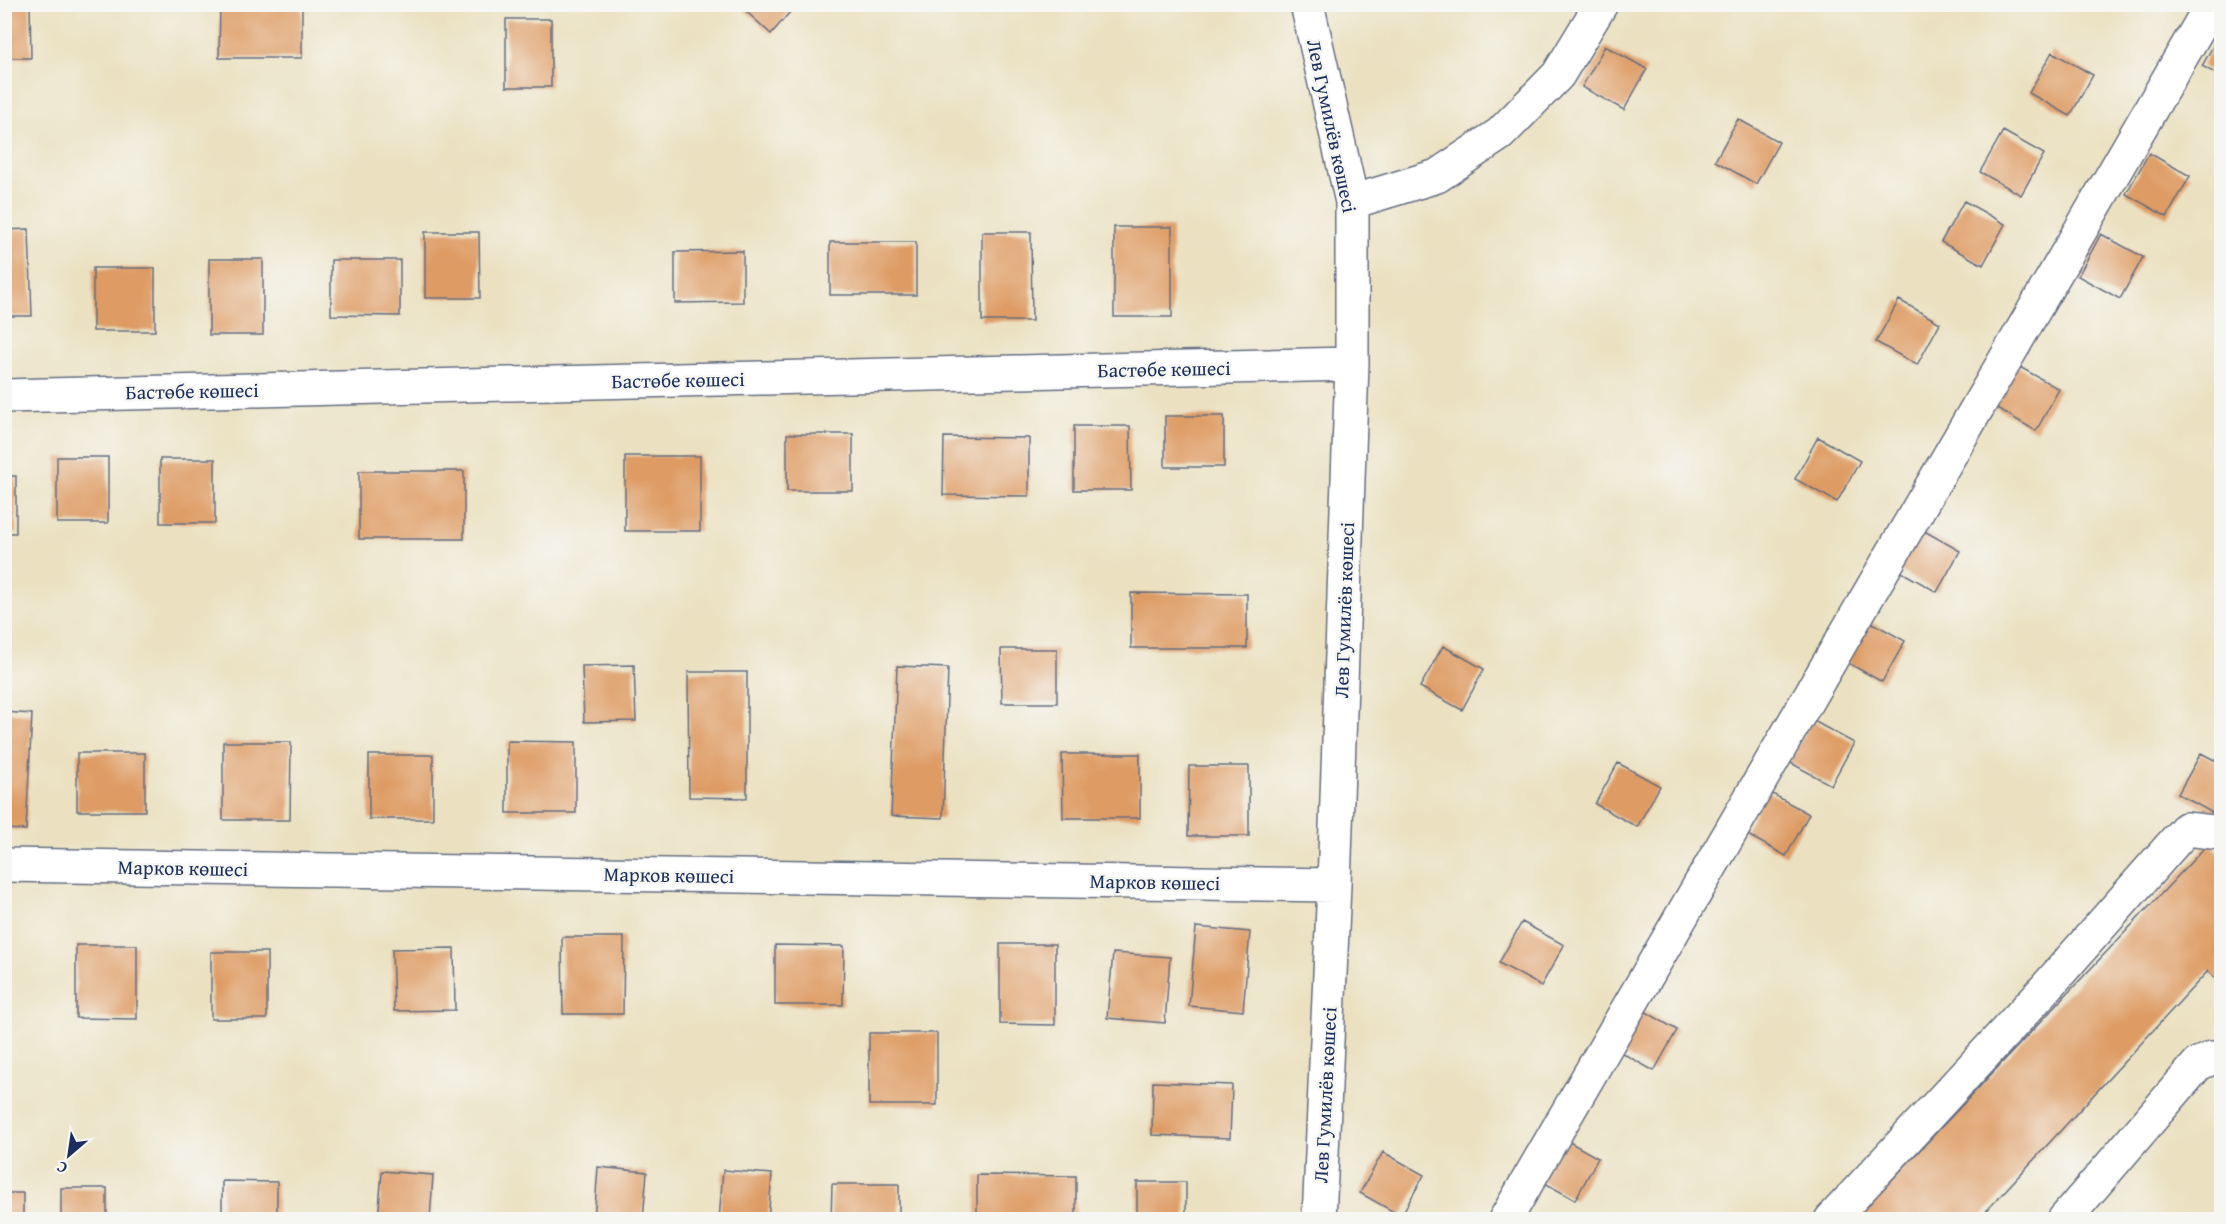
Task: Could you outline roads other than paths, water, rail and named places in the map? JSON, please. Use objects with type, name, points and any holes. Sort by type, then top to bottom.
[{"type":"street","name":"Лев Гумилёв көшесі","points":[[1307,4],[1352,202],[1352,364],[1334,885],[1319,1220]]},
{"type":"street","points":[[1352,202],[1437,176],[1500,134],[1558,75],[1601,4]]},
{"type":"street","points":[[1505,1220],[2212,4]]},
{"type":"street","name":"Бастөбе көшесі","points":[[4,396],[1352,364]]},
{"type":"street","points":[[1831,1220],[2044,990],[2186,829],[2222,833]]},
{"type":"street","name":"Марков көшесі","points":[[4,865],[1334,885]]},
{"type":"street","points":[[2064,1220],[2198,1064],[2212,1058],[2222,1059]]}]
